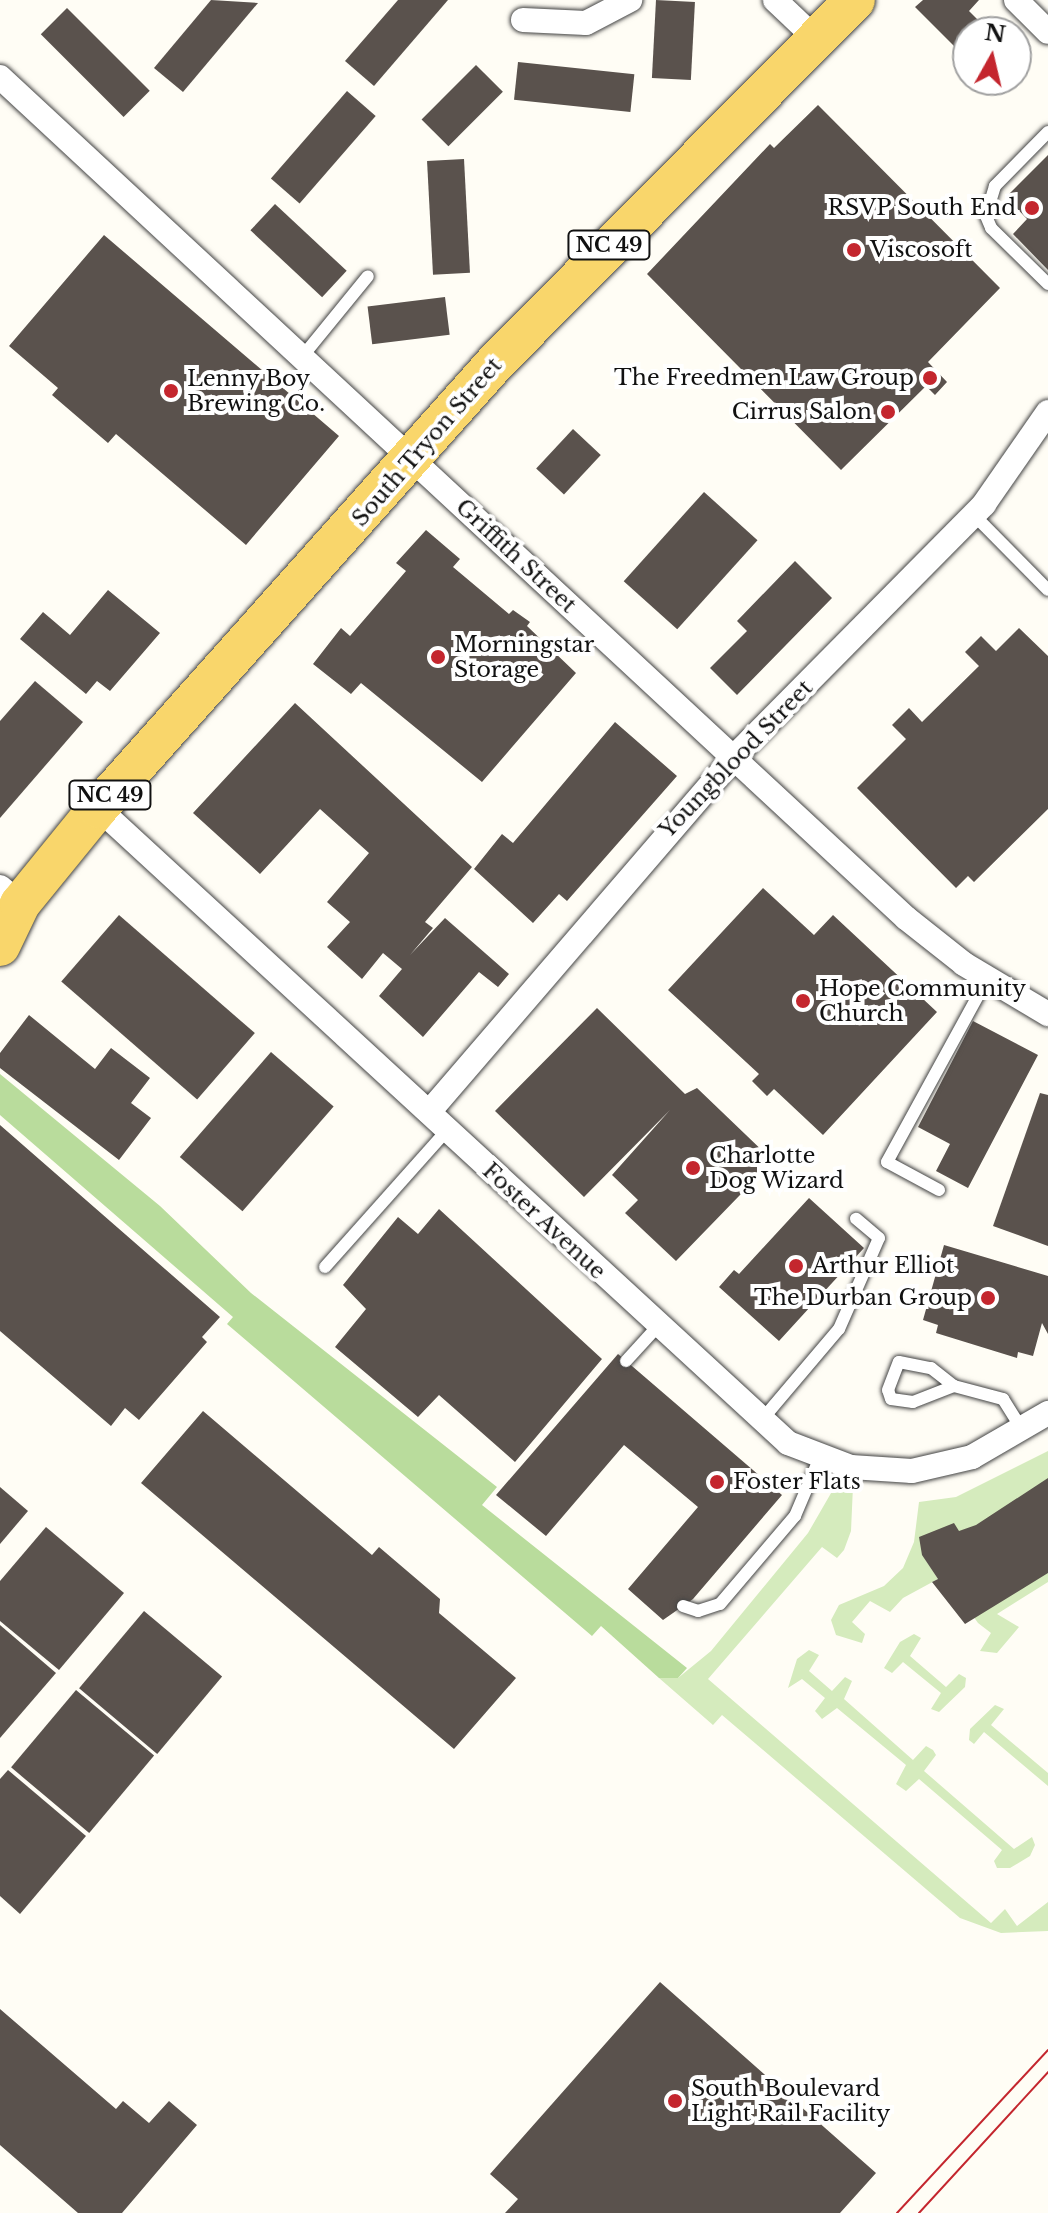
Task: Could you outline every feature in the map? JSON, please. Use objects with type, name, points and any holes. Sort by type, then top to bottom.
[{"type":"main road","name":"South Tryon Street","points":[[0,946],[7,902],[98,808],[497,361],[855,0]]},
{"type":"street","points":[[523,20],[548,11],[586,23],[630,0]]},
{"type":"street","points":[[775,0],[815,38]]},
{"type":"street","points":[[1016,0],[1048,32]]},
{"type":"street","name":"Griffith Street","points":[[0,77],[906,918],[987,979],[1048,1014]]},
{"type":"street","name":"Youngblood Street","points":[[429,1112],[733,758],[974,515],[1048,412]]},
{"type":"street","name":"Foster Avenue","points":[[98,808],[760,1422],[788,1443],[820,1457],[871,1471],[933,1469],[972,1457],[1048,1413]]},
{"type":"lane","points":[[1048,132],[995,186],[986,216],[991,228],[1048,284]]},
{"type":"lane","points":[[302,357],[368,276]]},
{"type":"lane","points":[[974,515],[1048,590]]},
{"type":"lane","points":[[939,1190],[887,1162],[987,979]]},
{"type":"lane","points":[[325,1267],[447,1130]]},
{"type":"lane","points":[[760,1422],[839,1329],[879,1238],[856,1219]]},
{"type":"lane","points":[[626,1361],[658,1326]]},
{"type":"lane","points":[[954,1386],[913,1402],[891,1399],[888,1390],[893,1370],[906,1361],[931,1368],[954,1386],[1003,1399],[1022,1429]]},
{"type":"lane","points":[[683,1606],[698,1611],[720,1604],[795,1516],[820,1457]]},
{"type":"green space","points":[[0,1074],[160,1206],[251,1293],[497,1487],[482,1505],[687,1668],[678,1678],[659,1678],[601,1626],[592,1636],[227,1324],[233,1317],[0,1115]]},
{"type":"green space","points":[[1048,1451],[1048,1582],[997,1614],[1019,1627],[997,1653],[980,1651],[991,1633],[978,1623],[931,1557],[925,1559],[938,1579],[903,1598],[890,1612],[870,1601],[852,1622],[865,1634],[862,1643],[836,1635],[831,1620],[839,1605],[884,1586],[903,1568],[914,1542],[919,1502],[956,1497]]},
{"type":"green space","points":[[838,1481],[853,1486],[851,1531],[844,1550],[837,1558],[822,1547],[708,1679],[991,1923],[1005,1909],[1017,1926],[1048,1902],[1048,1931],[1001,1933],[960,1918],[722,1715],[713,1725],[659,1678],[678,1678],[711,1651],[808,1533]]},
{"type":"green space","points":[[914,1634],[921,1638],[910,1656],[946,1687],[959,1674],[966,1678],[965,1687],[939,1712],[931,1709],[941,1693],[903,1662],[892,1673],[884,1668],[900,1642]]},
{"type":"green space","points":[[809,1650],[819,1655],[809,1671],[832,1691],[845,1677],[852,1681],[844,1699],[913,1760],[926,1746],[933,1750],[936,1755],[924,1771],[1014,1849],[1032,1837],[1035,1845],[1030,1856],[1010,1868],[997,1868],[994,1861],[1002,1850],[919,1779],[906,1791],[896,1784],[906,1765],[837,1708],[822,1719],[815,1711],[825,1698],[802,1679],[788,1688],[797,1659]]},
{"type":"green space","points":[[995,1705],[1004,1709],[991,1725],[1048,1773],[1048,1786],[984,1732],[974,1744],[969,1740],[970,1729]]},
{"type":"building","points":[[211,0],[258,3],[183,92],[154,68]]},
{"type":"building","points":[[398,0],[448,0],[374,86],[345,61]]},
{"type":"building","points":[[656,0],[695,2],[691,80],[652,78]]},
{"type":"building","points":[[923,0],[979,0],[969,11],[974,16],[952,16],[952,44],[915,7]]},
{"type":"building","points":[[67,8],[150,91],[124,117],[41,34]]},
{"type":"building","points":[[518,62],[634,74],[630,112],[514,100]]},
{"type":"building","points":[[476,65],[503,92],[448,146],[422,119]]},
{"type":"building","points":[[347,91],[376,116],[300,203],[271,179]]},
{"type":"building","points":[[818,105],[1000,288],[928,362],[947,382],[935,395],[926,386],[841,470],[647,274],[770,144],[774,148]]},
{"type":"building","name":"RSVP South End","points":[[1048,155],[1048,270],[1013,234],[1027,219],[1006,197]]},
{"type":"building","points":[[464,159],[470,273],[433,275],[427,161]]},
{"type":"building","points":[[275,204],[347,271],[322,297],[250,230]]},
{"type":"building","name":"Lenny Boy Brewing Co.","points":[[104,235],[339,436],[246,545],[116,434],[108,443],[52,395],[58,388],[9,346]]},
{"type":"building","points":[[445,297],[450,335],[372,344],[368,307]]},
{"type":"building","points":[[573,429],[601,455],[564,494],[536,468]]},
{"type":"building","points":[[704,492],[758,540],[677,629],[624,581]]},
{"type":"building","name":"Morningstar Storage","points":[[426,530],[460,559],[453,567],[509,614],[513,610],[530,622],[527,626],[576,673],[482,782],[361,683],[351,694],[313,664],[341,628],[350,636],[406,571],[396,563]]},
{"type":"building","points":[[795,561],[832,598],[737,695],[710,668],[747,631],[737,621]]},
{"type":"building","points":[[108,590],[160,633],[110,691],[97,681],[86,694],[20,639],[43,612],[70,635]]},
{"type":"building","points":[[1019,628],[1048,656],[1048,809],[974,882],[968,876],[956,888],[857,788],[906,739],[892,725],[909,708],[922,722],[979,666],[965,652],[981,636],[996,651]]},
{"type":"building","points":[[35,681],[83,722],[0,818],[0,721]]},
{"type":"building","points":[[295,703],[472,867],[425,922],[433,928],[410,955],[445,918],[509,974],[498,987],[479,972],[423,1037],[379,996],[402,969],[383,953],[362,979],[327,947],[350,922],[327,902],[369,853],[320,809],[260,874],[193,813]]},
{"type":"building","points":[[615,722],[677,776],[567,901],[559,894],[533,923],[474,869],[502,834],[513,843]]},
{"type":"building","name":"Hope Community Church","points":[[763,888],[814,935],[833,915],[937,1012],[823,1135],[774,1089],[767,1096],[752,1081],[759,1074],[668,990]]},
{"type":"building","points":[[119,915],[255,1033],[197,1100],[61,981]]},
{"type":"building","points":[[597,1008],[685,1094],[697,1088],[773,1161],[676,1261],[625,1213],[638,1200],[612,1175],[670,1110],[584,1197],[495,1111]]},
{"type":"building","points":[[29,1015],[95,1069],[111,1048],[150,1078],[131,1103],[151,1118],[119,1160],[0,1068],[0,1053]]},
{"type":"building","points":[[973,1021],[1038,1055],[968,1188],[936,1171],[950,1144],[918,1127]]},
{"type":"building","points":[[271,1052],[334,1106],[242,1211],[180,1157]]},
{"type":"building","points":[[1040,1093],[1048,1095],[1048,1246],[993,1226]]},
{"type":"building","points":[[0,1125],[220,1317],[202,1337],[207,1342],[139,1420],[125,1408],[111,1426],[0,1331]]},
{"type":"building","name":"Arthur Elliot","points":[[809,1198],[864,1248],[779,1341],[719,1287],[734,1270],[739,1274]]},
{"type":"building","points":[[439,1209],[602,1359],[515,1462],[439,1395],[418,1417],[335,1347],[366,1309],[343,1285],[398,1217],[418,1234]]},
{"type":"building","name":"The Durban Group","points":[[944,1245],[1048,1276],[1048,1334],[1042,1323],[1033,1356],[1018,1352],[1017,1358],[936,1333],[938,1325],[923,1320]]},
{"type":"building","name":"Foster Flats","points":[[618,1354],[782,1495],[693,1599],[663,1620],[628,1589],[698,1507],[624,1445],[546,1536],[496,1495]]},
{"type":"building","points":[[203,1411],[372,1555],[379,1547],[440,1599],[439,1613],[516,1678],[454,1749],[141,1483]]},
{"type":"building","points":[[1048,1478],[1048,1573],[965,1624],[932,1582],[938,1579],[922,1555],[919,1537],[954,1523],[959,1531],[976,1525]]},
{"type":"building","points":[[0,1487],[28,1511],[0,1544]]},
{"type":"building","points":[[46,1527],[124,1593],[59,1670],[0,1621],[0,1581]]},
{"type":"building","points":[[144,1611],[222,1677],[157,1754],[79,1688]]},
{"type":"building","points":[[0,1625],[56,1673],[0,1738]]},
{"type":"building","points":[[76,1690],[154,1756],[89,1833],[11,1767]]},
{"type":"building","points":[[8,1770],[86,1836],[20,1914],[0,1896],[0,1779]]},
{"type":"building","name":"South Boulevard Light Rail Facility","points":[[660,1982],[876,2173],[840,2213],[505,2213],[518,2199],[490,2174]]},
{"type":"building","points":[[0,2009],[116,2109],[123,2101],[149,2123],[169,2101],[197,2125],[122,2213],[78,2213],[0,2145]]},
{"type":"tram line","points":[[897,2213],[1048,2050]]},
{"type":"tram line","points":[[919,2213],[1048,2072]]},
{"type":"place","name":"RSVP South End","points":[[1032,208]]},
{"type":"place","name":"Viscosoft","points":[[854,250]]},
{"type":"place","name":"The Freedmen Law Group","points":[[930,378]]},
{"type":"place","name":"Lenny Boy Brewing Co.","points":[[171,391]]},
{"type":"place","name":"Cirrus Salon","points":[[888,412]]},
{"type":"place","name":"Morningstar Storage","points":[[438,657]]},
{"type":"place","name":"Hope Community Church","points":[[803,1001]]},
{"type":"place","name":"Charlotte Dog Wizard","points":[[693,1168]]},
{"type":"place","name":"Arthur Elliot","points":[[796,1266]]},
{"type":"place","name":"The Durban Group","points":[[988,1298]]},
{"type":"place","name":"Foster Flats","points":[[717,1482]]},
{"type":"place","name":"South Boulevard Light Rail Facility","points":[[675,2101]]}]
